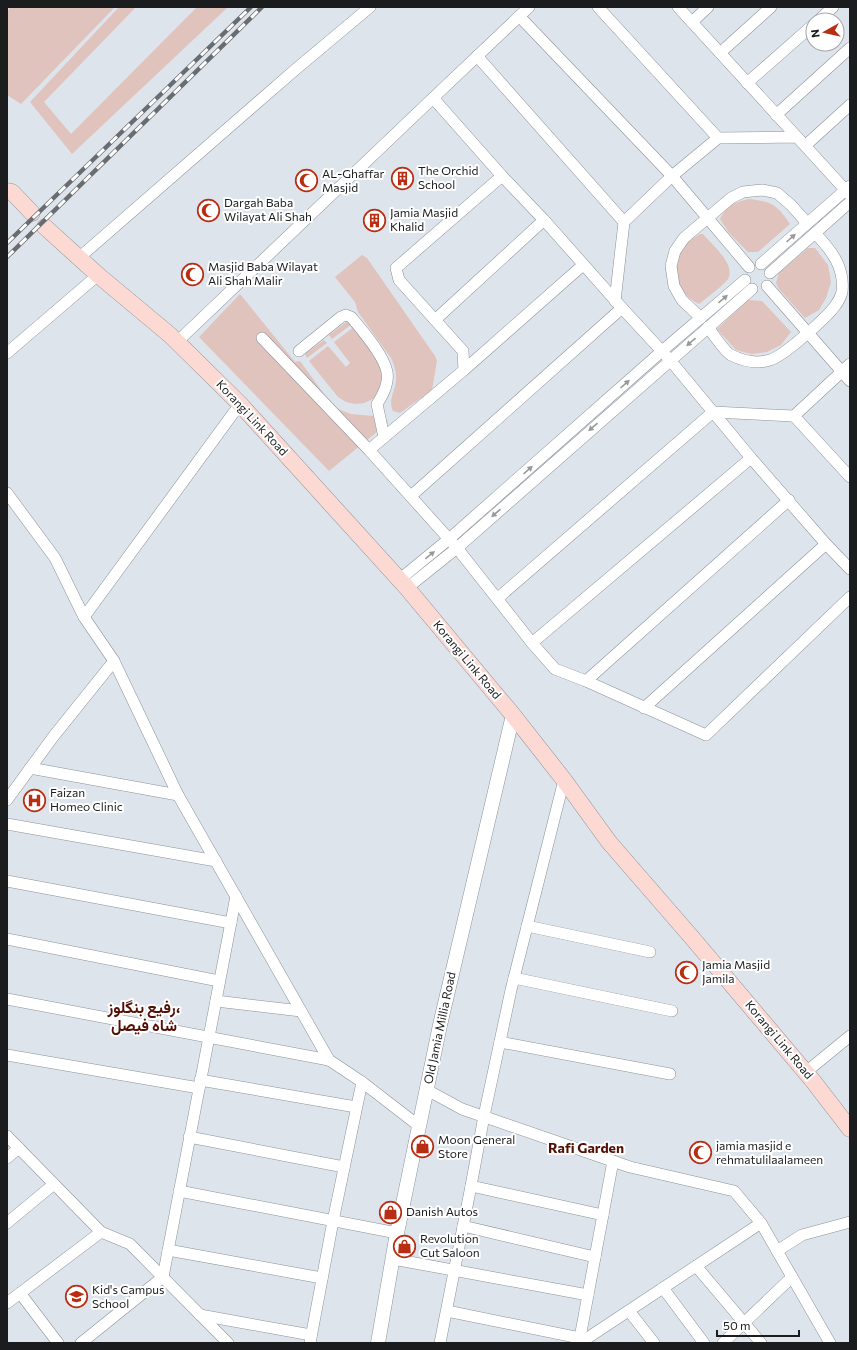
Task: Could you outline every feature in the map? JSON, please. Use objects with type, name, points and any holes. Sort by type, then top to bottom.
[{"type":"main road","points":[[7,191],[12,192],[32,213]]},
{"type":"main road","name":"Korangi Link Road","points":[[45,227],[98,275],[178,342],[240,404],[403,584],[513,715],[564,780],[609,842],[806,1072],[850,1129]]},
{"type":"street","points":[[80,258],[296,69],[370,7]]},
{"type":"street","points":[[178,342],[530,7]]},
{"type":"street","points":[[598,7],[718,138]]},
{"type":"street","points":[[678,7],[776,115],[848,190],[807,223],[761,264]]},
{"type":"street","points":[[692,22],[708,7]]},
{"type":"street","points":[[720,53],[771,7]]},
{"type":"street","points":[[519,16],[672,176],[749,267]]},
{"type":"street","points":[[747,83],[805,32]]},
{"type":"street","points":[[776,115],[850,48]]},
{"type":"street","points":[[477,56],[624,222]]},
{"type":"street","points":[[433,98],[670,360],[751,458],[826,544],[850,569]]},
{"type":"street","points":[[806,145],[850,105]]},
{"type":"street","points":[[411,496],[618,304],[624,222],[672,176],[718,138],[797,137]]},
{"type":"street","points":[[464,370],[463,351],[399,280],[396,268],[502,176]]},
{"type":"street","points":[[701,318],[682,300],[674,286],[671,266],[675,251],[684,238],[731,198],[743,192],[762,190],[777,193],[791,205],[807,223]]},
{"type":"street","points":[[770,272],[850,202]]},
{"type":"street","points":[[435,320],[544,220]]},
{"type":"street","points":[[708,327],[730,355],[759,363],[771,360],[781,355],[807,333],[837,304],[842,294],[842,279],[839,265],[827,246],[815,233]]},
{"type":"street","points":[[753,264],[761,264],[768,269],[771,277],[767,286],[763,289],[757,290],[749,285],[746,271],[749,267],[753,264]]},
{"type":"street","points":[[369,450],[464,370],[583,265]]},
{"type":"street","points":[[7,353],[98,275]]},
{"type":"street","points":[[453,544],[662,351],[701,318],[749,285]]},
{"type":"street","points":[[403,584],[453,544],[670,360],[708,327],[749,285]]},
{"type":"street","points":[[767,286],[807,333],[846,368],[850,381]]},
{"type":"street","points":[[299,351],[341,317],[346,315],[351,317],[380,355],[387,372],[385,392],[377,404],[384,437]]},
{"type":"street","points":[[262,338],[411,496],[498,598],[532,643],[555,669],[586,681],[706,735],[850,597]]},
{"type":"street","points":[[794,416],[846,368]]},
{"type":"street","points":[[84,617],[240,404]]},
{"type":"street","points":[[498,598],[713,412],[794,416],[850,477]]},
{"type":"street","points":[[532,643],[751,458]]},
{"type":"street","points":[[7,493],[55,558],[84,617],[114,661],[178,795],[329,1060]]},
{"type":"street","points":[[586,681],[789,500]]},
{"type":"street","points":[[644,708],[826,544]]},
{"type":"street","points":[[7,800],[53,737],[114,661]]},
{"type":"street","name":"Old Jamia Millia Road","points":[[378,1343],[397,1233],[440,1025],[513,715]]},
{"type":"street","points":[[30,768],[178,795]]},
{"type":"street","points":[[440,1343],[472,1186],[484,1116],[514,978],[564,780]]},
{"type":"street","points":[[7,824],[216,861]]},
{"type":"street","points":[[7,881],[231,923]]},
{"type":"street","points":[[80,1343],[163,1277],[236,896]]},
{"type":"street","points":[[527,926],[650,952]]},
{"type":"street","points":[[7,939],[219,981]]},
{"type":"street","points":[[514,978],[672,1011]]},
{"type":"street","points":[[7,999],[329,1060],[362,1082],[419,1126]]},
{"type":"street","points":[[216,1000],[301,1011]]},
{"type":"street","points":[[806,1072],[850,1036]]},
{"type":"street","points":[[500,1042],[670,1074]]},
{"type":"street","points":[[7,1055],[356,1107]]},
{"type":"street","points":[[200,1315],[311,1339],[333,1221],[362,1082]]},
{"type":"street","points":[[427,1090],[462,1109],[630,1167],[734,1191],[761,1223],[830,1343]]},
{"type":"street","points":[[7,1136],[101,1232],[130,1244],[228,1343]]},
{"type":"street","points":[[189,1137],[344,1167]]},
{"type":"street","points":[[7,1158],[19,1148]]},
{"type":"street","points":[[584,1341],[588,1295],[613,1161]]},
{"type":"street","points":[[7,1222],[54,1184]]},
{"type":"street","points":[[472,1186],[603,1215]]},
{"type":"street","points":[[179,1190],[397,1233]]},
{"type":"street","points":[[777,1251],[802,1235],[850,1222]]},
{"type":"street","points":[[447,1311],[584,1341],[761,1223]]},
{"type":"street","points":[[463,1226],[595,1257]]},
{"type":"street","points":[[7,1303],[101,1232]]},
{"type":"street","points":[[168,1250],[322,1278]]},
{"type":"street","points":[[393,1259],[588,1295]]},
{"type":"street","points":[[696,1266],[761,1343]]},
{"type":"street","points":[[723,1343],[792,1277]]},
{"type":"street","points":[[663,1288],[704,1343]]},
{"type":"street","points":[[20,1293],[56,1342]]},
{"type":"street","points":[[629,1311],[654,1343]]},
{"type":"shaded area","points":[[10,7],[115,7],[21,104],[7,95],[7,13]]},
{"type":"shaded area","points":[[119,7],[136,7],[44,102],[71,134],[197,7],[228,7],[72,154],[30,102]]},
{"type":"shaded area","points":[[749,199],[764,201],[773,205],[781,212],[790,224],[758,252],[748,252],[729,233],[720,219],[729,207],[740,201]]},
{"type":"shaded area","points":[[700,234],[703,234],[722,255],[729,267],[730,273],[728,279],[719,288],[699,304],[691,300],[681,287],[678,280],[677,264],[683,248]]},
{"type":"shaded area","points":[[808,248],[815,248],[828,265],[831,282],[826,298],[819,310],[805,318],[779,289],[776,283],[779,273]]},
{"type":"shaded area","points":[[362,255],[367,258],[437,361],[432,390],[400,413],[393,411],[391,403],[396,377],[391,358],[358,312],[355,302],[335,277]]},
{"type":"shaded area","points":[[240,294],[295,362],[300,361],[332,405],[351,414],[385,417],[388,423],[329,471],[199,337]]},
{"type":"shaded area","points":[[748,300],[762,301],[791,332],[781,345],[767,352],[751,354],[736,350],[717,329]]},
{"type":"shaded area","points":[[349,320],[352,324],[332,339],[329,335]]},
{"type":"shaded area","points":[[354,327],[382,365],[384,374],[379,392],[373,399],[364,403],[355,404],[346,402],[338,397],[309,361],[328,346],[346,367],[350,363],[334,342]]},
{"type":"shaded area","points":[[324,340],[327,343],[307,358],[305,354]]},
{"type":"railway","points":[[7,243],[251,7]]},
{"type":"railway","points":[[7,257],[262,7]]},
{"type":"place","name":"The Orchid School","points":[[402,178]]},
{"type":"place","name":"AL-Ghaffar Masjid","points":[[306,181]]},
{"type":"place","name":"Dargah Baba Wilayat Ali Shah","points":[[208,210]]},
{"type":"place","name":"Jamia Masjid Khalid","points":[[375,220]]},
{"type":"place","name":"Masjid Baba Wilayat Ali Shah Malir","points":[[192,274]]},
{"type":"place","name":"Faizan Homeo Clinic","points":[[35,800]]},
{"type":"place","name":"Jamia Masjid Jamila","points":[[686,972]]},
{"type":"place","name":"Moon General Store","points":[[423,1147]]},
{"type":"place","name":"jamia masjid e rehmatulilaalameen","points":[[701,1153]]},
{"type":"place","name":"Danish Autos","points":[[391,1212]]},
{"type":"place","name":"Revolution Cut Saloon","points":[[404,1246]]},
{"type":"place","name":"Kid's Campus School","points":[[76,1297]]},
{"type":"district","name":"رفیع بنگلوز، شاہ فیصل","points":[[144,1016]]},
{"type":"district","name":"Rafi Garden","points":[[586,1148]]}]
